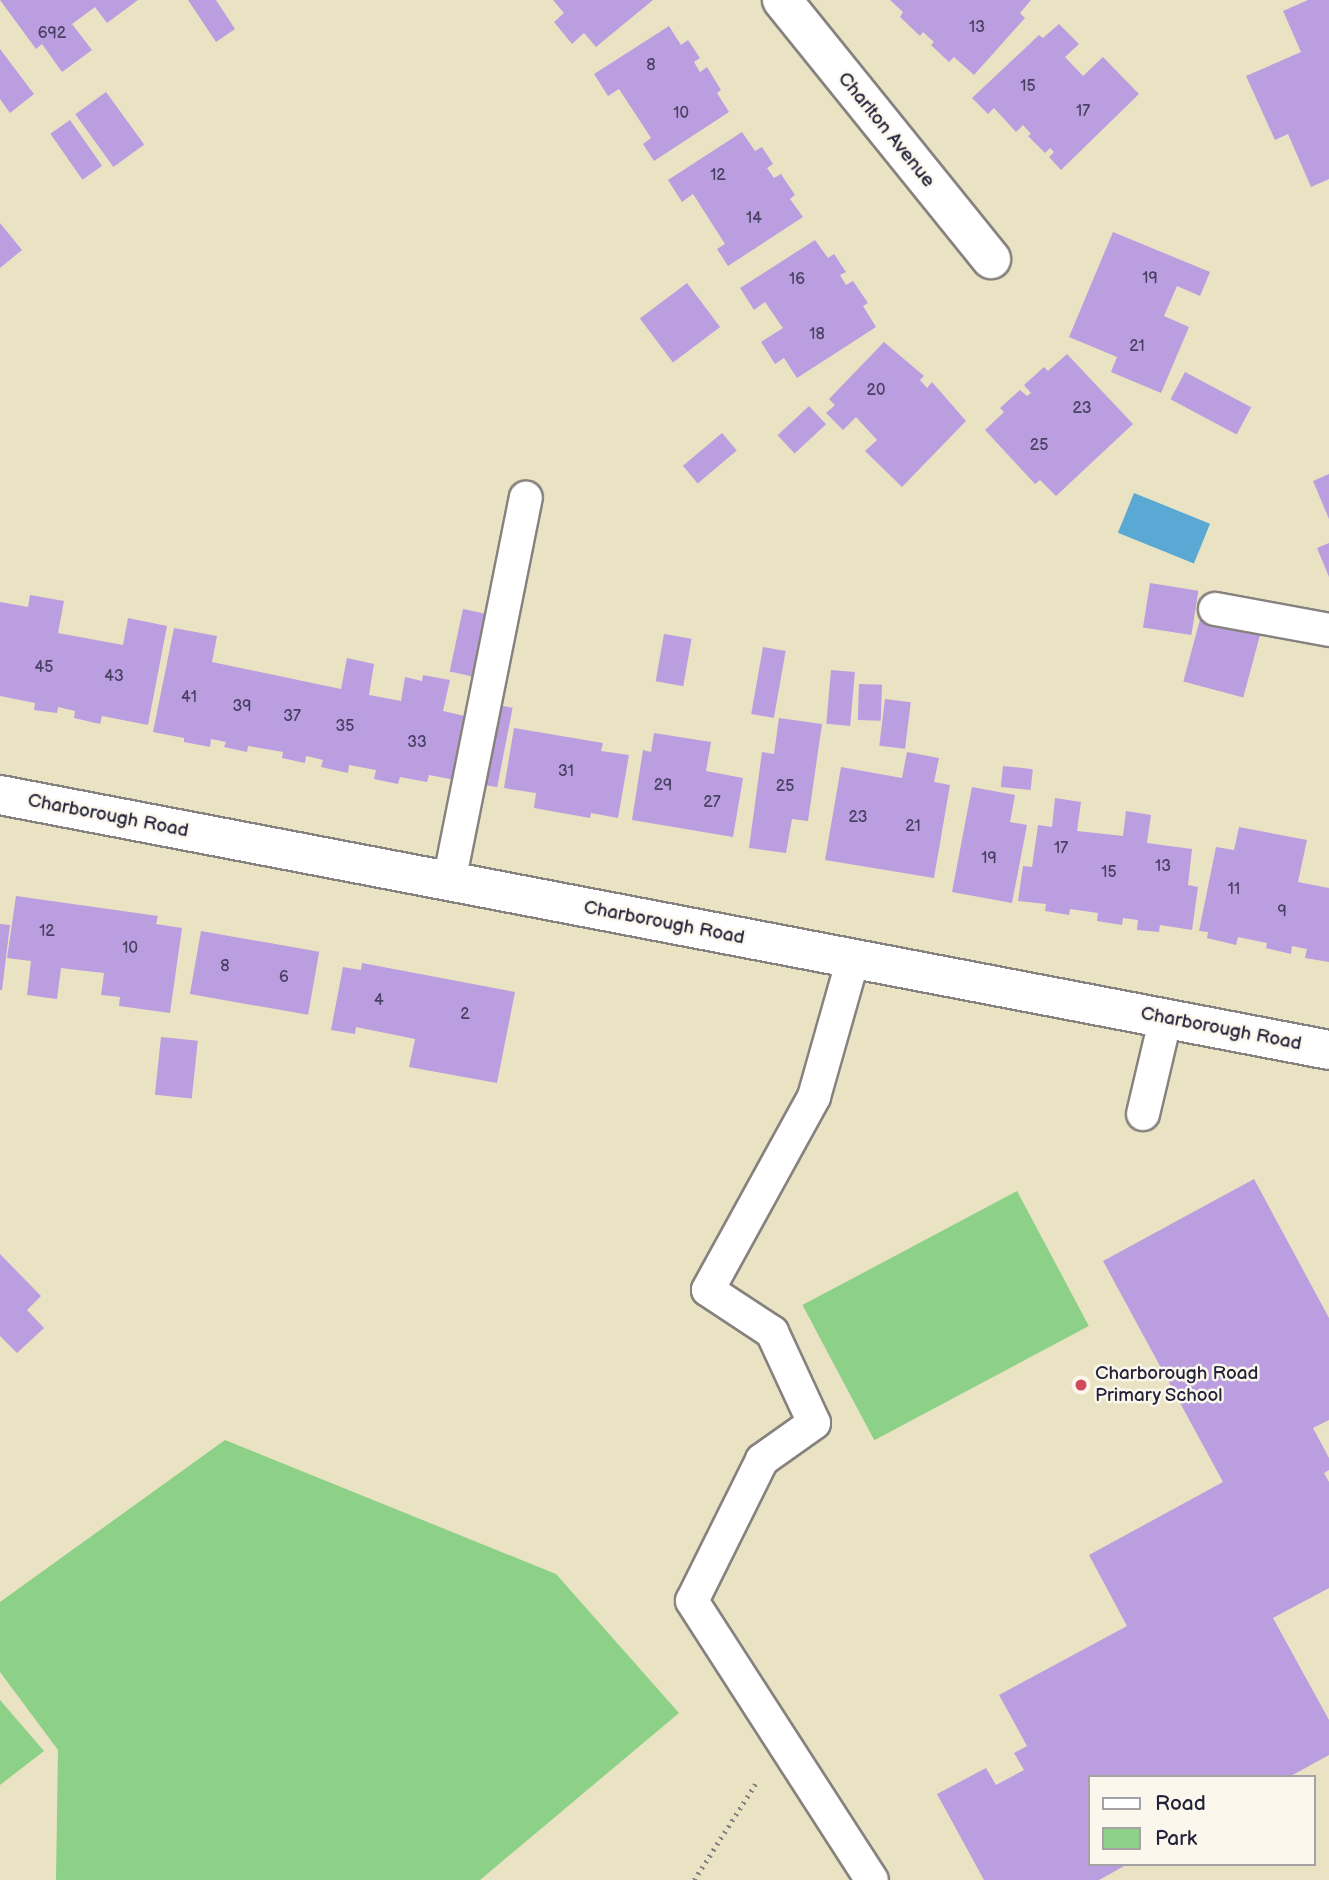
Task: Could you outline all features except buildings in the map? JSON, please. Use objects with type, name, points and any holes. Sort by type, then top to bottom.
[{"type":"street","name":"Charlton Avenue","points":[[782,0],[991,259]]},
{"type":"street","name":"Charborough Road","points":[[0,795],[1329,1050]]},
{"type":"lane","points":[[449,882],[526,498]]},
{"type":"lane","points":[[1215,609],[1329,630]]},
{"type":"lane","points":[[853,959],[814,1097],[708,1290],[772,1332],[814,1423],[762,1460],[692,1601],[872,1880]]},
{"type":"lane","points":[[1143,1114],[1166,1017]]},
{"type":"path","points":[[694,1880],[783,1741]]},
{"type":"green space","points":[[1017,1191],[1089,1326],[874,1440],[802,1305]]},
{"type":"green space","points":[[225,1440],[556,1574],[679,1713],[480,1880],[56,1880],[58,1750],[0,1672],[0,1602]]},
{"type":"green space","points":[[0,1700],[44,1751],[0,1785]]},
{"type":"water","points":[[1134,493],[1210,524],[1194,564],[1118,533]]},
{"type":"place","name":"Charborough Road Primary School","points":[[1081,1385]]}]
